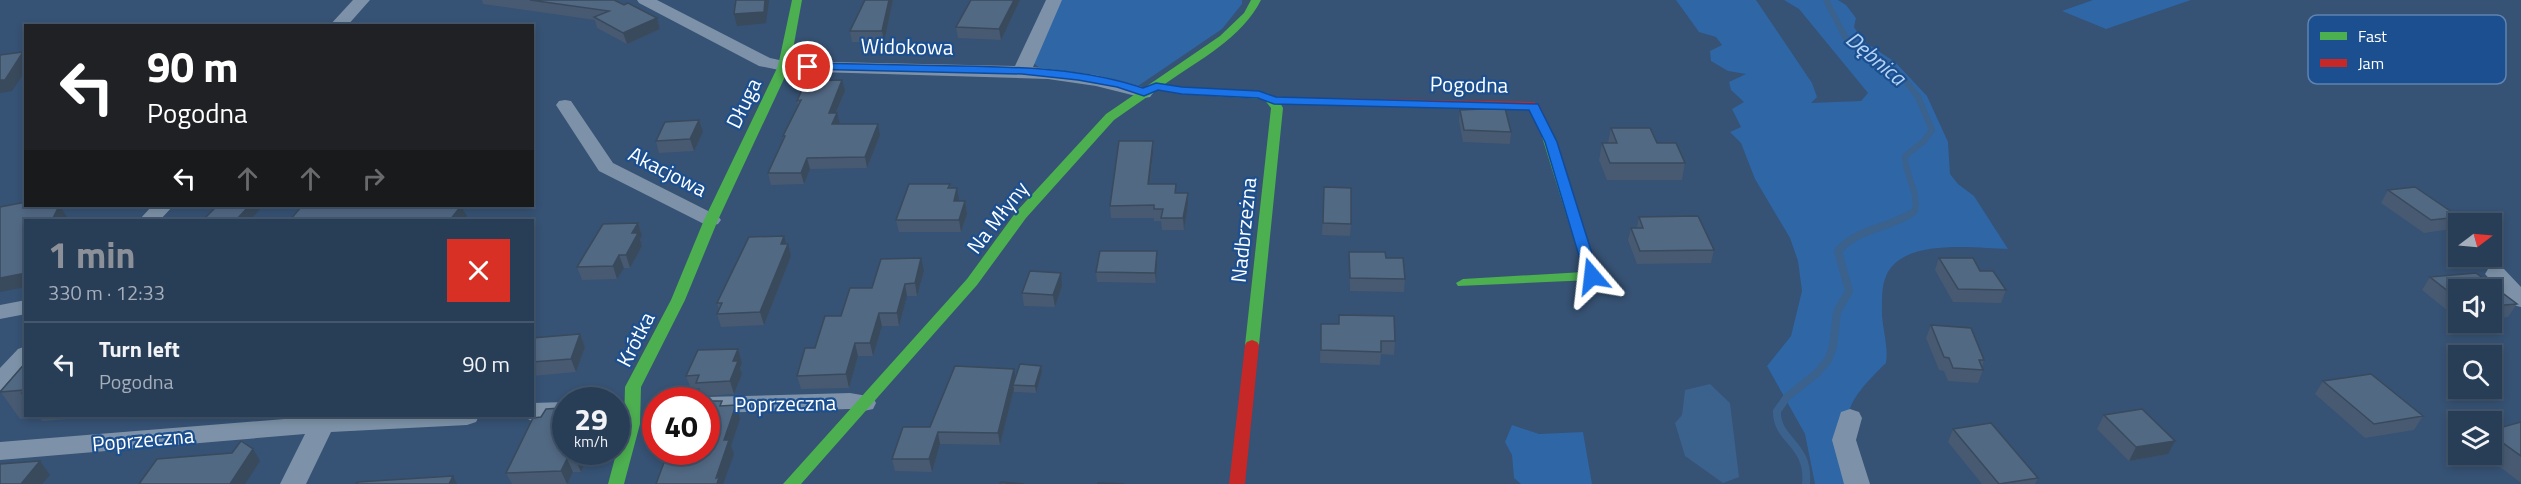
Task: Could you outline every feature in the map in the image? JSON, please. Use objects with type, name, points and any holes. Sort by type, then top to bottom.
[{"type":"street","points":[[339,24],[362,0]]},
{"type":"street","name":"Widokowa","points":[[645,0],[765,62],[784,66],[1022,71],[1078,76],[1150,89]]},
{"type":"street","name":"Długa","points":[[711,219],[784,66],[797,0]]},
{"type":"street","points":[[1022,71],[1054,0]]},
{"type":"street","name":"Na Młyny","points":[[791,484],[972,282],[1021,215],[1103,124],[1224,38],[1249,14],[1256,0]]},
{"type":"street","points":[[1150,89],[1259,95],[1274,100]]},
{"type":"street","name":"Pogodna","points":[[1274,100],[1534,106],[1551,142],[1592,276],[1463,283]]},
{"type":"street","name":"Nadbrzeżna","points":[[1237,484],[1277,108],[1274,100]]},
{"type":"street","name":"Akacjowa","points":[[566,105],[606,167],[711,219]]},
{"type":"street","points":[[150,219],[162,207]]},
{"type":"street","name":"Krótka","points":[[616,484],[632,424],[635,406],[633,387],[678,300],[711,219]]},
{"type":"street","points":[[2496,274],[2521,300]]},
{"type":"street","points":[[0,312],[24,307]]},
{"type":"street","points":[[0,383],[24,356]]},
{"type":"street","name":"Poprzeczna","points":[[720,405],[864,403]]},
{"type":"street","points":[[534,412],[552,411]]},
{"type":"street","name":"Poprzeczna","points":[[0,451],[323,424],[448,417]]},
{"type":"street","points":[[1850,418],[1844,440],[1857,484]]},
{"type":"street","points":[[293,484],[323,424]]},
{"type":"shaded area","points":[[1058,0],[1242,0],[1242,4],[1222,29],[1138,86],[1042,70],[1031,61]]},
{"type":"shaded area","points":[[1676,0],[1756,0],[1812,83],[1817,97],[1811,103],[1861,101],[1868,93],[1799,9],[1784,0],[1838,0],[1846,5],[1856,18],[1854,27],[1863,41],[1895,62],[1927,96],[1948,142],[1950,174],[1958,184],[1974,196],[2008,249],[1939,248],[1905,256],[1893,266],[1885,279],[1882,293],[1886,363],[1858,393],[1848,418],[1848,445],[1855,484],[1815,484],[1805,434],[1767,366],[1791,336],[1802,291],[1798,261],[1790,238],[1755,179],[1741,143],[1730,132],[1741,127],[1732,109],[1744,102],[1731,90],[1729,82],[1746,74],[1728,71],[1711,61],[1710,51],[1722,45],[1716,37],[1699,32]]},
{"type":"shaded area","points":[[2093,0],[2191,0],[2106,29],[2062,11]]},
{"type":"shaded area","points":[[1710,384],[1730,403],[1739,477],[1723,483],[1685,456],[1675,423],[1682,415],[1685,390]]},
{"type":"shaded area","points":[[1512,425],[1539,434],[1583,432],[1592,484],[1521,484],[1514,478],[1512,455],[1505,442]]},
{"type":"building","points":[[530,0],[614,0],[624,5],[628,3],[657,18],[623,33],[594,17],[609,11]]},
{"type":"building","points":[[736,0],[765,0],[764,12],[734,14]]},
{"type":"building","points":[[865,0],[889,0],[882,31],[850,31]]},
{"type":"building","points":[[971,0],[1014,0],[999,29],[956,27]]},
{"type":"building","points":[[23,52],[5,80],[0,80],[0,55]]},
{"type":"building","points":[[842,80],[829,113],[837,113],[832,124],[878,124],[865,157],[807,158],[801,173],[768,173],[801,100],[797,101],[806,81]]},
{"type":"building","points":[[1505,108],[1511,132],[1464,130],[1460,110]]},
{"type":"building","points":[[699,120],[690,139],[656,141],[665,122]]},
{"type":"building","points":[[1611,128],[1650,128],[1657,143],[1676,143],[1685,163],[1610,163],[1602,143],[1617,143]]},
{"type":"building","points":[[1119,141],[1153,141],[1148,184],[1176,184],[1175,193],[1188,193],[1183,218],[1161,218],[1163,209],[1154,209],[1154,205],[1110,206]]},
{"type":"building","points":[[909,184],[950,184],[948,188],[957,188],[954,201],[965,201],[959,220],[896,220]]},
{"type":"building","points":[[1324,187],[1351,188],[1351,224],[1323,223]]},
{"type":"building","points":[[2415,187],[2453,213],[2448,213],[2448,218],[2431,220],[2388,190]]},
{"type":"building","points":[[24,202],[24,207],[58,207],[52,219],[24,219],[24,273],[0,278],[0,207]]},
{"type":"building","points":[[216,207],[248,207],[237,219],[204,219]]},
{"type":"building","points":[[301,207],[460,207],[451,219],[291,219]]},
{"type":"building","points":[[1698,216],[1714,250],[1640,251],[1631,228],[1643,228],[1639,217]]},
{"type":"building","points":[[638,223],[632,233],[638,233],[626,255],[619,255],[613,266],[577,267],[603,224]]},
{"type":"building","points":[[784,236],[781,244],[788,244],[760,312],[717,314],[722,303],[717,303],[749,237]]},
{"type":"building","points":[[1100,251],[1157,251],[1155,273],[1096,272]]},
{"type":"building","points":[[1349,252],[1385,252],[1386,258],[1403,258],[1405,279],[1350,278]]},
{"type":"building","points":[[921,258],[915,283],[905,284],[897,313],[879,313],[870,343],[855,343],[846,374],[797,376],[805,348],[815,348],[825,316],[841,316],[850,288],[872,288],[881,259]]},
{"type":"building","points":[[1939,258],[1973,258],[1980,271],[1993,271],[2006,290],[1958,289]]},
{"type":"building","points":[[1030,271],[1061,273],[1053,295],[1022,293]]},
{"type":"building","points":[[2476,273],[2484,279],[2448,279],[2448,291],[2430,277]]},
{"type":"building","points":[[2502,293],[2517,304],[2502,305]]},
{"type":"building","points":[[1339,315],[1394,316],[1395,341],[1381,341],[1381,352],[1321,350],[1321,324],[1339,324]]},
{"type":"building","points":[[1931,325],[1971,328],[1984,360],[1979,360],[1983,370],[1953,368],[1949,358],[1944,357]]},
{"type":"building","points":[[580,334],[571,359],[534,362],[534,338]]},
{"type":"building","points":[[738,349],[733,361],[738,361],[730,381],[696,383],[699,375],[686,376],[698,350]]},
{"type":"building","points":[[24,364],[24,390],[0,392]]},
{"type":"building","points":[[1020,364],[1041,366],[1035,386],[1013,385]]},
{"type":"building","points":[[955,366],[1014,369],[998,433],[938,432],[929,459],[892,459],[903,427],[930,427]]},
{"type":"building","points":[[2371,374],[2423,416],[2374,424],[2323,381]]},
{"type":"building","points":[[736,405],[724,440],[729,440],[716,478],[719,477],[717,484],[656,484],[663,465],[720,465],[720,406]]},
{"type":"building","points":[[546,409],[552,409],[552,465],[564,465],[561,471],[506,473],[533,418],[541,417]]},
{"type":"building","points":[[2142,409],[2175,441],[2136,447],[2104,415]]},
{"type":"building","points":[[2521,422],[2521,456],[2502,442],[2502,427]]},
{"type":"building","points":[[1991,423],[2038,478],[1999,484],[1953,429]]},
{"type":"building","points":[[241,441],[253,449],[230,484],[139,484],[157,459],[232,453]]},
{"type":"building","points":[[40,461],[21,484],[0,484],[0,464]]},
{"type":"building","points":[[453,476],[449,484],[356,484],[358,482]]},
{"type":"building","points":[[1001,482],[1024,484],[1000,484]]},
{"type":"waterway","name":"Dębnica","points":[[1826,0],[1845,37],[1887,63],[1904,79],[1918,97],[1932,130],[1924,141],[1905,156],[1916,204],[1915,211],[1910,215]]},
{"type":"waterway","name":"Dębnica","points":[[1806,484],[1803,460],[1782,429],[1777,411],[1787,397],[1817,373],[1828,360],[1833,347],[1837,312],[1849,291],[1838,251],[1854,238],[1912,213]]},
{"type":"traffic: fast","points":[[616,484],[632,424],[633,387],[678,300],[711,220],[784,66],[797,0]]},
{"type":"traffic: fast","points":[[791,484],[972,282],[1021,215],[1110,117],[1224,38],[1249,14],[1256,0]]},
{"type":"traffic: fast","points":[[1156,86],[1182,91],[1267,96],[1274,101],[1277,108],[1252,345]]},
{"type":"traffic: fast","points":[[1463,283],[1592,276],[1548,137]]},
{"type":"traffic: jam","points":[[1274,101],[1534,106],[1548,137]]},
{"type":"traffic: jam","points":[[1237,484],[1252,345]]},
{"type":"route","points":[[808,67],[1022,71],[1078,76],[1120,84],[1144,93],[1156,86],[1182,91],[1259,95],[1274,100],[1534,106],[1551,142],[1592,276]]}]
